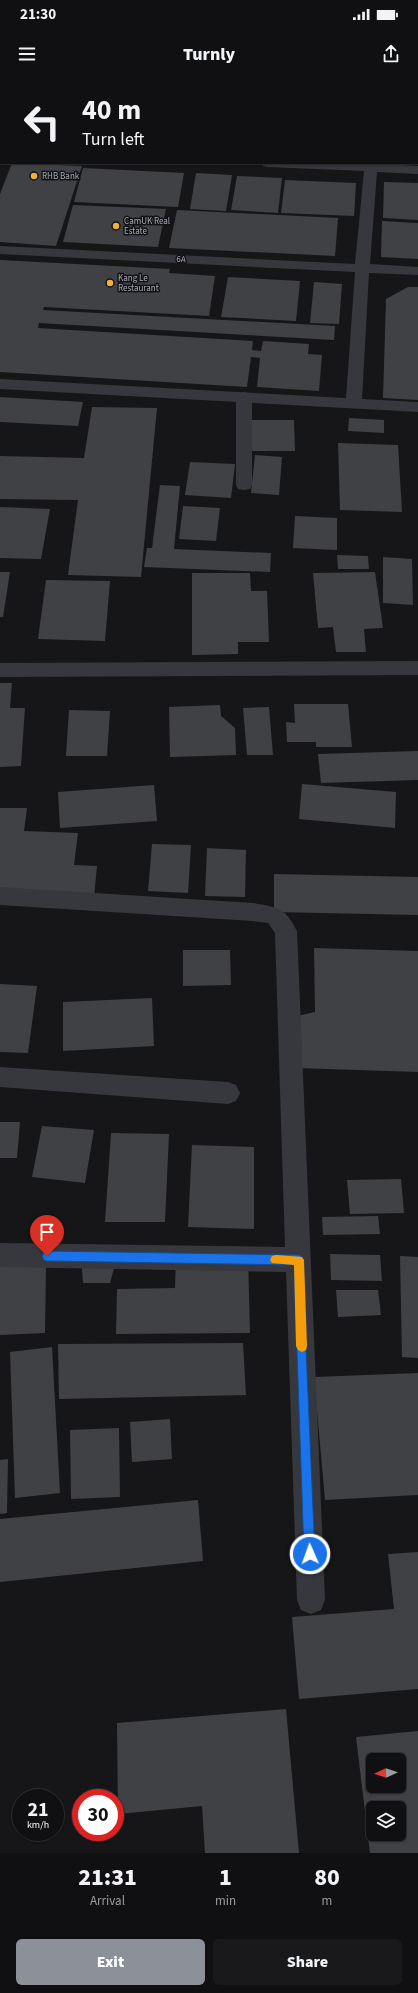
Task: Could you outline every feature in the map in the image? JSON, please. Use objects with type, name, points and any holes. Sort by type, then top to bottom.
[{"type":"street","points":[[294,164],[418,170]]},
{"type":"street","points":[[354,403],[362,268],[371,167]]},
{"type":"street","name":"6A","points":[[0,250],[418,271]]},
{"type":"street","points":[[0,384],[418,407]]},
{"type":"street","points":[[244,397],[244,485]]},
{"type":"street","points":[[0,670],[340,667],[418,668]]},
{"type":"street","points":[[0,896],[253,912],[274,915],[286,931],[311,1600]]},
{"type":"street","points":[[0,1077],[228,1093]]},
{"type":"street","points":[[0,1255],[299,1260]]},
{"type":"building","points":[[12,164],[82,166],[56,246],[0,242],[0,194]]},
{"type":"building","points":[[83,168],[184,173],[178,207],[74,202]]},
{"type":"building","points":[[196,173],[232,175],[226,211],[190,209]]},
{"type":"building","points":[[237,176],[282,178],[278,213],[231,210]]},
{"type":"building","points":[[285,180],[356,183],[354,216],[281,213]]},
{"type":"building","points":[[384,182],[418,183],[418,220],[383,218]]},
{"type":"building","points":[[73,205],[166,209],[158,247],[63,242]]},
{"type":"building","points":[[177,210],[338,218],[335,256],[169,248]]},
{"type":"building","points":[[382,221],[418,223],[418,259],[381,257]]},
{"type":"building","points":[[0,260],[170,269],[169,273],[215,276],[209,316],[44,307],[43,310],[335,326],[334,340],[39,323],[38,328],[253,341],[252,350],[261,351],[263,341],[309,344],[308,354],[322,355],[319,391],[257,387],[260,358],[251,357],[247,387],[0,372]]},
{"type":"building","points":[[228,277],[300,281],[296,321],[221,317]]},
{"type":"building","points":[[314,282],[342,284],[339,324],[310,323]]},
{"type":"building","points":[[408,287],[418,287],[418,400],[383,398],[386,299]]},
{"type":"building","points":[[0,397],[83,402],[78,426],[0,422]]},
{"type":"building","points":[[92,407],[157,408],[141,577],[68,575],[78,500],[0,499],[0,456],[84,458]]},
{"type":"building","points":[[349,418],[384,420],[384,433],[348,431]]},
{"type":"building","points":[[251,420],[294,420],[295,451],[251,451]]},
{"type":"building","points":[[338,443],[398,445],[402,512],[340,510]]},
{"type":"building","points":[[255,455],[282,457],[279,495],[251,493]]},
{"type":"building","points":[[190,462],[235,464],[231,498],[185,495]]},
{"type":"building","points":[[160,485],[180,486],[174,549],[271,553],[270,572],[144,567],[147,548],[152,548]]},
{"type":"building","points":[[183,506],[220,508],[216,541],[179,539]]},
{"type":"building","points":[[0,507],[50,509],[41,559],[0,558]]},
{"type":"building","points":[[295,516],[337,518],[337,550],[293,548]]},
{"type":"building","points":[[337,555],[368,556],[369,569],[338,569]]},
{"type":"building","points":[[383,557],[412,559],[413,605],[383,603]]},
{"type":"building","points":[[0,572],[10,572],[3,617],[0,617]]},
{"type":"building","points":[[375,572],[383,628],[364,629],[366,652],[336,652],[333,627],[318,628],[313,573]]},
{"type":"building","points":[[192,573],[250,573],[251,591],[267,591],[269,642],[238,642],[238,654],[192,655]]},
{"type":"building","points":[[46,580],[110,581],[105,641],[38,639]]},
{"type":"building","points":[[0,683],[12,683],[10,708],[25,708],[21,766],[0,767]]},
{"type":"building","points":[[294,704],[348,704],[352,747],[316,747],[316,742],[287,742],[286,722],[295,723]]},
{"type":"building","points":[[220,705],[221,716],[235,728],[236,755],[170,757],[169,707]]},
{"type":"building","points":[[269,707],[273,755],[247,755],[243,708]]},
{"type":"building","points":[[69,710],[110,711],[107,756],[66,756]]},
{"type":"building","points":[[418,751],[418,780],[321,783],[318,754]]},
{"type":"building","points":[[302,784],[396,792],[395,828],[299,819]]},
{"type":"building","points":[[154,785],[157,821],[60,828],[58,792]]},
{"type":"building","points":[[0,808],[27,808],[24,831],[78,833],[74,865],[97,866],[94,897],[0,894]]},
{"type":"building","points":[[152,844],[191,845],[188,893],[148,891]]},
{"type":"building","points":[[207,848],[246,850],[245,897],[205,896]]},
{"type":"building","points":[[274,874],[418,877],[418,915],[274,912]]},
{"type":"building","points":[[314,948],[418,951],[418,1072],[297,1068],[297,1016],[315,1012]]},
{"type":"building","points":[[183,950],[230,950],[231,985],[183,986]]},
{"type":"building","points":[[0,984],[37,986],[28,1053],[0,1052]]},
{"type":"building","points":[[152,998],[154,1046],[63,1051],[63,1002]]},
{"type":"building","points":[[0,1122],[20,1122],[17,1158],[0,1158]]},
{"type":"building","points":[[42,1126],[94,1130],[85,1183],[32,1177]]},
{"type":"building","points":[[111,1133],[169,1134],[165,1222],[105,1222]]},
{"type":"building","points":[[192,1145],[254,1147],[254,1229],[188,1227]]},
{"type":"building","points":[[401,1179],[404,1213],[350,1214],[347,1180]]},
{"type":"building","points":[[378,1216],[380,1234],[323,1235],[322,1217]]},
{"type":"building","points":[[330,1254],[380,1255],[382,1281],[331,1280]]},
{"type":"building","points":[[81,1255],[117,1257],[110,1283],[83,1283]]},
{"type":"building","points":[[248,1256],[250,1333],[116,1334],[117,1289],[175,1288],[176,1257]]},
{"type":"building","points":[[400,1256],[418,1257],[418,1358],[402,1357]]},
{"type":"building","points":[[46,1262],[45,1333],[0,1335],[0,1265]]},
{"type":"building","points":[[336,1290],[378,1290],[381,1315],[338,1317]]},
{"type":"building","points":[[243,1343],[246,1395],[59,1399],[58,1344]]},
{"type":"building","points":[[52,1347],[60,1493],[15,1498],[10,1352]]},
{"type":"building","points":[[418,1373],[418,1495],[325,1500],[314,1377]]},
{"type":"building","points":[[170,1419],[172,1459],[132,1462],[130,1422]]},
{"type":"building","points":[[119,1428],[120,1497],[71,1499],[70,1430]]},
{"type":"building","points":[[8,1459],[7,1513],[0,1514],[0,1460]]},
{"type":"building","points":[[198,1500],[203,1561],[0,1582],[0,1519]]},
{"type":"building","points":[[418,1552],[418,1689],[299,1699],[292,1617],[394,1609],[388,1554]]},
{"type":"building","points":[[286,1709],[299,1853],[205,1853],[202,1806],[124,1813],[124,1789],[118,1789],[117,1723]]},
{"type":"building","points":[[418,1731],[418,1853],[370,1853],[369,1841],[406,1841],[406,1801],[366,1801],[366,1820],[356,1737]]},
{"type":"slow traffic","points":[[276,1260],[299,1260],[302,1346]]},
{"type":"place","name":"RHB Bank","points":[[34,176]]},
{"type":"place","name":"CamUK Real Estate","points":[[116,226]]},
{"type":"place","name":"Kang Le Restaurant","points":[[110,283]]},
{"type":"route","points":[[47,1256],[299,1260],[310,1554]]}]
